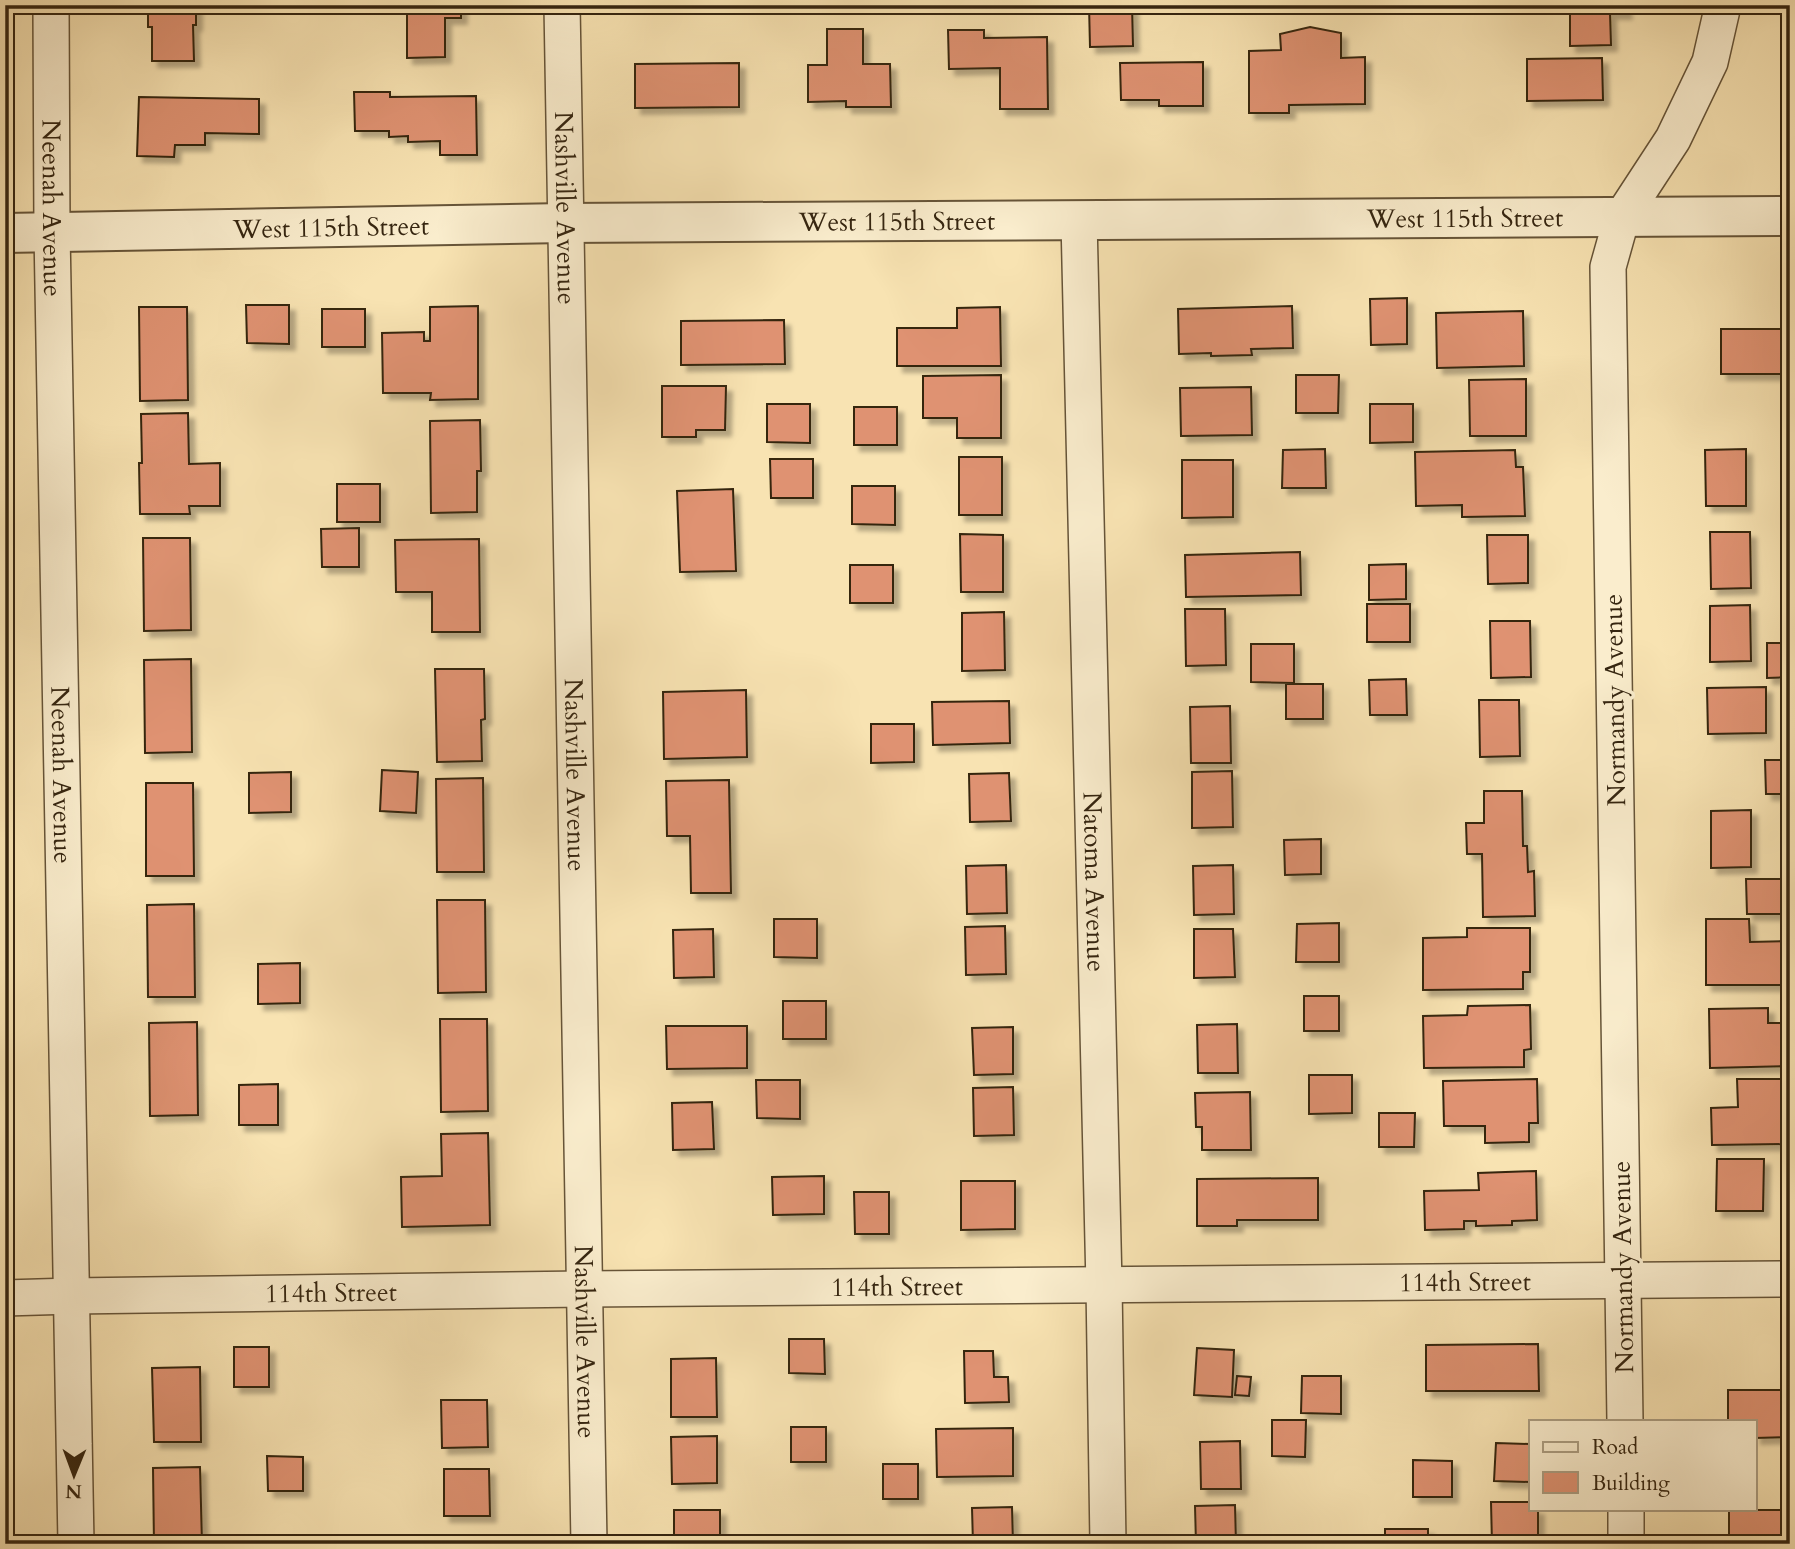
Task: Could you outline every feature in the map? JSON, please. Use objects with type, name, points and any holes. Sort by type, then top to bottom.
[{"type":"street","name":"Neenah Avenue","points":[[51,5],[52,233],[76,1544]]},
{"type":"street","name":"Nashville Avenue","points":[[562,5],[589,1544]]},
{"type":"street","name":"Normandy Avenue","points":[[1625,1420],[1608,267],[1622,217],[1673,139],[1710,62],[1723,5]]},
{"type":"street","name":"West 115th Street","points":[[5,233],[565,223],[1790,216]]},
{"type":"street","name":"Natoma Avenue","points":[[1079,220],[1108,1544]]},
{"type":"street","name":"114th Street","points":[[5,1298],[584,1289],[1790,1279]]},
{"type":"street","points":[[1626,1510],[1626,1544]]},
{"type":"building","points":[[148,5],[196,5],[196,25],[193,25],[194,61],[152,61],[152,27],[148,27]]},
{"type":"building","points":[[414,5],[461,5],[461,18],[445,18],[445,57],[407,58],[407,14],[414,13]]},
{"type":"building","points":[[1089,5],[1132,5],[1133,46],[1090,47]]},
{"type":"building","points":[[1582,5],[1625,5],[1626,13],[1610,13],[1611,45],[1570,46],[1570,11],[1582,11]]},
{"type":"building","points":[[1310,27],[1341,33],[1341,58],[1365,57],[1365,104],[1289,105],[1289,113],[1249,113],[1249,51],[1281,50],[1280,34]]},
{"type":"building","points":[[827,29],[863,29],[863,64],[890,64],[891,107],[846,107],[846,101],[808,102],[808,65],[827,65]]},
{"type":"building","points":[[948,30],[984,30],[984,38],[1047,37],[1048,109],[1000,109],[1000,68],[949,69]]},
{"type":"building","points":[[1602,58],[1603,100],[1527,101],[1527,59]]},
{"type":"building","points":[[1203,62],[1203,106],[1159,106],[1159,100],[1121,100],[1120,63]]},
{"type":"building","points":[[739,63],[739,107],[635,108],[635,64]]},
{"type":"building","points":[[354,92],[390,92],[390,97],[476,96],[477,155],[440,155],[440,141],[408,142],[408,136],[389,137],[389,131],[355,131]]},
{"type":"building","points":[[139,97],[259,99],[259,134],[205,133],[205,145],[175,145],[174,157],[137,156]]},
{"type":"building","points":[[1407,298],[1407,344],[1371,345],[1370,299]]},
{"type":"building","points":[[246,305],[289,305],[289,344],[247,343]]},
{"type":"building","points":[[478,306],[478,399],[430,400],[431,393],[383,393],[382,333],[424,332],[424,341],[430,341],[430,307]]},
{"type":"building","points":[[1292,306],[1293,348],[1251,349],[1252,355],[1179,354],[1178,309]]},
{"type":"building","points":[[139,307],[187,307],[188,400],[140,401]]},
{"type":"building","points":[[1000,307],[1001,366],[897,366],[897,328],[957,328],[957,308]]},
{"type":"building","points":[[322,309],[365,309],[365,347],[322,347]]},
{"type":"building","points":[[1523,311],[1524,366],[1437,368],[1436,313]]},
{"type":"building","points":[[784,320],[785,364],[681,365],[681,321]]},
{"type":"building","points":[[1721,329],[1790,329],[1790,374],[1721,374]]},
{"type":"building","points":[[1001,375],[1001,438],[957,438],[957,418],[923,418],[923,376]]},
{"type":"building","points":[[1296,375],[1339,375],[1338,413],[1296,413]]},
{"type":"building","points":[[1526,379],[1526,436],[1470,436],[1469,380]]},
{"type":"building","points":[[662,386],[726,386],[725,430],[696,430],[696,437],[662,437]]},
{"type":"building","points":[[1251,387],[1252,435],[1181,436],[1180,388]]},
{"type":"building","points":[[767,404],[810,404],[810,443],[767,442]]},
{"type":"building","points":[[1370,404],[1413,404],[1413,442],[1370,443]]},
{"type":"building","points":[[854,407],[897,407],[897,445],[854,445]]},
{"type":"building","points":[[188,413],[189,464],[220,463],[220,506],[189,506],[190,514],[140,514],[141,414]]},
{"type":"building","points":[[480,420],[481,471],[477,471],[477,512],[431,513],[430,421]]},
{"type":"building","points":[[1325,449],[1326,488],[1282,488],[1283,450]]},
{"type":"building","points":[[1746,449],[1746,506],[1706,506],[1705,450]]},
{"type":"building","points":[[1515,450],[1516,467],[1523,467],[1525,516],[1462,517],[1462,505],[1416,506],[1415,452]]},
{"type":"building","points":[[959,457],[1002,457],[1002,515],[959,515]]},
{"type":"building","points":[[770,459],[813,459],[813,498],[771,498]]},
{"type":"building","points":[[1182,460],[1233,460],[1233,517],[1182,518]]},
{"type":"building","points":[[1782,481],[1790,481],[1790,515],[1783,516]]},
{"type":"building","points":[[337,484],[380,484],[380,522],[337,522]]},
{"type":"building","points":[[852,486],[895,486],[895,525],[852,524]]},
{"type":"building","points":[[733,489],[736,571],[680,572],[677,491]]},
{"type":"building","points":[[359,528],[359,567],[322,567],[321,529]]},
{"type":"building","points":[[1710,532],[1750,532],[1751,588],[1711,589]]},
{"type":"building","points":[[960,534],[1003,535],[1003,592],[961,592]]},
{"type":"building","points":[[1487,535],[1528,535],[1528,583],[1488,584]]},
{"type":"building","points":[[143,538],[190,538],[191,630],[144,631]]},
{"type":"building","points":[[479,539],[480,632],[432,632],[432,592],[396,592],[395,540]]},
{"type":"building","points":[[1300,552],[1301,595],[1186,597],[1185,555]]},
{"type":"building","points":[[1406,564],[1406,599],[1369,600],[1369,565]]},
{"type":"building","points":[[850,565],[893,565],[893,603],[850,603]]},
{"type":"building","points":[[1367,604],[1410,604],[1410,642],[1367,642]]},
{"type":"building","points":[[1750,605],[1751,661],[1710,662],[1710,606]]},
{"type":"building","points":[[1185,609],[1225,609],[1226,665],[1186,666]]},
{"type":"building","points":[[1004,612],[1005,670],[962,671],[962,613]]},
{"type":"building","points":[[1490,621],[1530,621],[1531,677],[1491,678]]},
{"type":"building","points":[[1767,643],[1790,643],[1790,677],[1767,678]]},
{"type":"building","points":[[1251,644],[1294,644],[1294,683],[1251,682]]},
{"type":"building","points":[[191,659],[192,752],[145,753],[144,660]]},
{"type":"building","points":[[435,669],[484,669],[482,761],[437,762]]},
{"type":"building","points":[[1406,679],[1407,715],[1370,715],[1369,680]]},
{"type":"building","points":[[1286,684],[1323,684],[1323,719],[1286,719]]},
{"type":"building","points":[[1766,687],[1766,733],[1708,734],[1707,688]]},
{"type":"building","points":[[746,690],[747,757],[664,759],[663,692]]},
{"type":"building","points":[[1479,700],[1519,700],[1520,756],[1480,757]]},
{"type":"building","points":[[1009,701],[1010,743],[933,745],[932,702]]},
{"type":"building","points":[[1230,706],[1231,763],[1191,763],[1190,707]]},
{"type":"building","points":[[871,724],[914,724],[914,762],[871,763]]},
{"type":"building","points":[[1765,760],[1790,760],[1790,794],[1766,794]]},
{"type":"building","points":[[382,770],[418,772],[416,813],[380,811]]},
{"type":"building","points":[[1232,771],[1233,827],[1192,828],[1192,772]]},
{"type":"building","points":[[291,772],[291,812],[249,813],[249,773]]},
{"type":"building","points":[[1009,773],[1011,821],[970,822],[969,774]]},
{"type":"building","points":[[483,778],[484,872],[437,872],[436,779]]},
{"type":"building","points":[[729,780],[731,893],[691,893],[690,836],[667,836],[666,781]]},
{"type":"building","points":[[146,783],[193,783],[194,876],[146,876]]},
{"type":"building","points":[[1484,791],[1522,791],[1523,846],[1527,846],[1528,872],[1534,871],[1535,916],[1483,917],[1482,854],[1467,854],[1466,823],[1484,823]]},
{"type":"building","points":[[1751,810],[1751,867],[1711,868],[1711,811]]},
{"type":"building","points":[[1321,839],[1321,874],[1285,875],[1284,840]]},
{"type":"building","points":[[1006,865],[1007,913],[967,914],[966,866]]},
{"type":"building","points":[[1233,865],[1234,914],[1194,915],[1193,866]]},
{"type":"building","points":[[1746,879],[1783,879],[1783,914],[1747,914]]},
{"type":"building","points":[[437,900],[485,900],[486,992],[438,993]]},
{"type":"building","points":[[194,904],[195,997],[148,997],[147,905]]},
{"type":"building","points":[[774,919],[817,919],[817,958],[774,957]]},
{"type":"building","points":[[1706,919],[1749,919],[1750,942],[1790,941],[1790,985],[1706,985]]},
{"type":"building","points":[[1339,923],[1339,962],[1296,962],[1297,924]]},
{"type":"building","points":[[1005,926],[1006,974],[966,975],[965,927]]},
{"type":"building","points":[[1467,928],[1530,928],[1530,972],[1523,972],[1523,989],[1423,990],[1423,938],[1467,937]]},
{"type":"building","points":[[713,929],[714,977],[674,978],[673,930]]},
{"type":"building","points":[[1194,929],[1233,929],[1235,977],[1194,978]]},
{"type":"building","points":[[300,963],[300,1003],[258,1004],[258,964]]},
{"type":"building","points":[[1304,996],[1339,996],[1339,1031],[1304,1031]]},
{"type":"building","points":[[783,1001],[826,1001],[826,1039],[783,1039]]},
{"type":"building","points":[[1530,1005],[1531,1049],[1524,1050],[1524,1067],[1424,1068],[1423,1016],[1467,1015],[1468,1006]]},
{"type":"building","points":[[1768,1008],[1768,1023],[1790,1023],[1790,1066],[1710,1068],[1709,1009]]},
{"type":"building","points":[[440,1019],[487,1019],[488,1111],[441,1112]]},
{"type":"building","points":[[197,1022],[198,1115],[150,1116],[149,1023]]},
{"type":"building","points":[[1237,1024],[1238,1073],[1198,1073],[1197,1025]]},
{"type":"building","points":[[666,1026],[747,1026],[747,1068],[667,1069]]},
{"type":"building","points":[[1013,1027],[1013,1074],[974,1075],[972,1028]]},
{"type":"building","points":[[1309,1075],[1352,1075],[1352,1113],[1309,1114]]},
{"type":"building","points":[[1537,1079],[1538,1123],[1529,1123],[1529,1142],[1485,1143],[1485,1126],[1444,1126],[1443,1081]]},
{"type":"building","points":[[1737,1079],[1789,1079],[1790,1144],[1712,1145],[1711,1108],[1738,1107]]},
{"type":"building","points":[[756,1080],[800,1080],[800,1119],[757,1118]]},
{"type":"building","points":[[278,1084],[278,1125],[239,1125],[239,1085]]},
{"type":"building","points":[[1013,1087],[1014,1135],[974,1136],[973,1088]]},
{"type":"building","points":[[1250,1092],[1251,1150],[1202,1150],[1202,1127],[1196,1127],[1195,1093]]},
{"type":"building","points":[[712,1102],[714,1149],[673,1150],[672,1103]]},
{"type":"building","points":[[1379,1113],[1415,1113],[1414,1147],[1379,1147]]},
{"type":"building","points":[[488,1133],[490,1225],[402,1227],[401,1177],[442,1176],[441,1134]]},
{"type":"building","points":[[1717,1159],[1764,1159],[1763,1211],[1716,1211]]},
{"type":"building","points":[[1536,1171],[1537,1220],[1512,1221],[1512,1225],[1476,1226],[1476,1221],[1464,1221],[1464,1229],[1425,1230],[1424,1191],[1479,1190],[1478,1173]]},
{"type":"building","points":[[824,1176],[824,1214],[773,1215],[772,1177]]},
{"type":"building","points":[[1318,1178],[1318,1220],[1237,1220],[1237,1226],[1197,1226],[1197,1179]]},
{"type":"building","points":[[961,1181],[1015,1181],[1015,1229],[961,1230]]},
{"type":"building","points":[[854,1192],[889,1192],[889,1234],[855,1234]]},
{"type":"building","points":[[789,1339],[824,1339],[825,1374],[789,1373]]},
{"type":"building","points":[[1538,1344],[1539,1391],[1426,1391],[1426,1345]]},
{"type":"building","points":[[234,1347],[269,1347],[269,1387],[234,1387]]},
{"type":"building","points":[[1197,1348],[1234,1350],[1232,1397],[1194,1395]]},
{"type":"building","points":[[964,1351],[993,1351],[994,1377],[1008,1377],[1009,1402],[965,1403]]},
{"type":"building","points":[[716,1358],[717,1417],[671,1417],[671,1359]]},
{"type":"building","points":[[200,1367],[201,1442],[154,1442],[152,1368]]},
{"type":"building","points":[[1237,1376],[1251,1377],[1249,1396],[1235,1395]]},
{"type":"building","points":[[1302,1376],[1341,1376],[1341,1414],[1301,1413]]},
{"type":"building","points":[[1728,1390],[1790,1390],[1790,1490],[1789,1437],[1756,1438],[1756,1420],[1728,1420]]},
{"type":"building","points":[[441,1400],[487,1400],[488,1447],[442,1448]]},
{"type":"building","points":[[1272,1420],[1306,1420],[1305,1457],[1272,1456]]},
{"type":"building","points":[[791,1427],[826,1427],[826,1462],[791,1462]]},
{"type":"building","points":[[1013,1428],[1013,1476],[937,1477],[936,1429]]},
{"type":"building","points":[[717,1436],[717,1483],[672,1484],[671,1437]]},
{"type":"building","points":[[1240,1441],[1241,1489],[1201,1489],[1200,1442]]},
{"type":"building","points":[[1496,1443],[1529,1444],[1529,1482],[1494,1481]]},
{"type":"building","points":[[267,1456],[303,1457],[303,1491],[268,1491]]},
{"type":"building","points":[[1413,1460],[1452,1461],[1452,1497],[1413,1497]]},
{"type":"building","points":[[883,1464],[918,1464],[918,1499],[883,1499]]},
{"type":"building","points":[[200,1467],[202,1544],[154,1544],[153,1468]]},
{"type":"building","points":[[444,1469],[489,1469],[490,1516],[444,1516]]},
{"type":"building","points":[[1491,1502],[1529,1502],[1529,1510],[1538,1510],[1538,1544],[1492,1544]]},
{"type":"building","points":[[1235,1505],[1236,1544],[1196,1544],[1195,1506]]},
{"type":"building","points":[[1012,1507],[1013,1544],[973,1544],[972,1508]]},
{"type":"building","points":[[674,1510],[720,1510],[720,1544],[674,1544]]},
{"type":"building","points":[[1729,1510],[1782,1510],[1783,1544],[1729,1544]]},
{"type":"building","points":[[1385,1529],[1428,1529],[1428,1544],[1385,1544]]},
{"type":"building","points":[[876,1539],[911,1539],[911,1544],[876,1544]]}]
